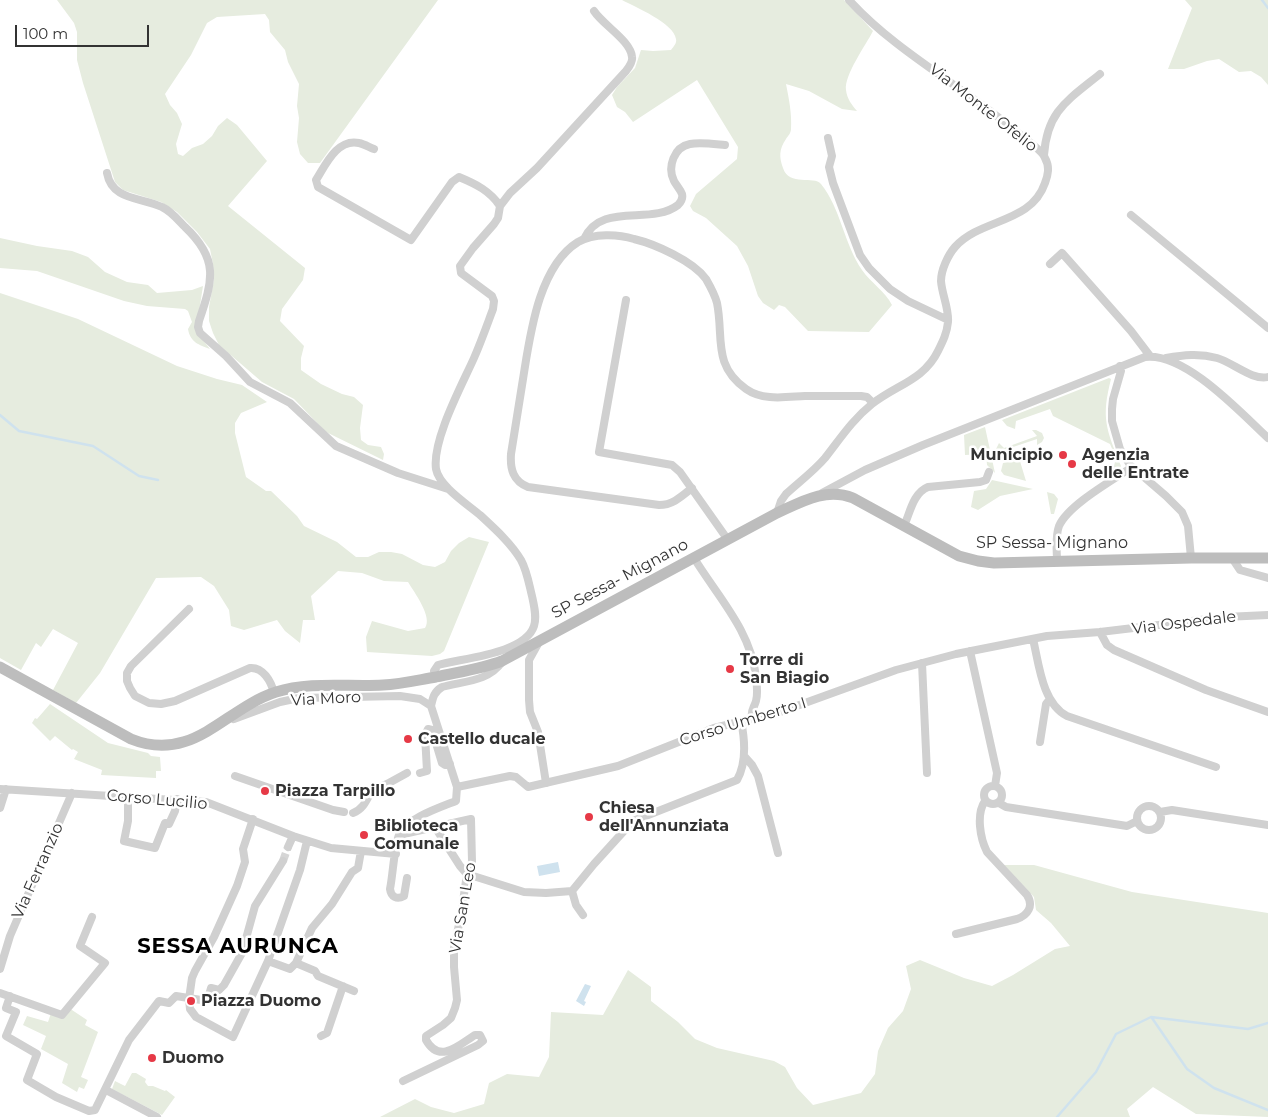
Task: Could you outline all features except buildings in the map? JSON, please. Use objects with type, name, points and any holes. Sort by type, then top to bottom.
[{"type":"street","name":"Via Monte Ofelio","points":[[777,513],[781,501],[786,494],[822,461],[844,431],[873,404],[925,371],[937,353],[946,334],[948,320],[947,304],[941,282],[943,271],[955,247],[976,231],[1022,212],[1034,202],[1043,190],[1048,176],[1048,165],[1044,155],[1002,119],[875,27],[849,0]]},
{"type":"street","points":[[436,677],[434,671],[438,665],[494,653],[515,644],[528,635],[534,626],[535,620],[528,582],[520,559],[494,529],[450,490],[439,476],[436,468],[442,432],[493,309],[494,301],[489,293],[464,276],[460,270],[466,256],[498,218],[500,206],[510,193],[537,168],[631,64],[633,57],[626,44],[594,11]]},
{"type":"street","points":[[1044,155],[1045,144],[1055,114],[1062,105],[1100,74]]},
{"type":"street","points":[[828,138],[832,156],[828,168],[860,255],[869,268],[890,289],[908,301],[948,320]]},
{"type":"street","points":[[374,149],[358,142],[348,143],[340,147],[316,180],[318,187],[411,240],[452,182],[459,177],[476,184],[494,197],[500,206]]},
{"type":"street","points":[[584,239],[588,232],[604,220],[659,213],[678,204],[682,194],[674,181],[671,168],[672,161],[678,150],[691,143],[725,144]]},
{"type":"street","points":[[107,173],[110,182],[118,192],[131,198],[163,207],[199,242],[207,256],[211,271],[198,328],[250,382],[290,403],[329,441],[341,449],[398,473],[450,490]]},
{"type":"street","points":[[1132,215],[1268,328]]},
{"type":"street","points":[[692,488],[676,501],[666,505],[659,505],[528,487],[514,476],[511,468],[511,454],[530,338],[540,300],[549,277],[560,259],[573,246],[584,239],[614,236],[634,238],[667,252],[698,271],[708,282],[717,302],[719,343],[722,358],[729,372],[746,389],[759,395],[776,398],[861,396],[868,397],[873,404]]},
{"type":"street","points":[[1050,264],[1062,253],[1131,331],[1150,356]]},
{"type":"street","points":[[626,300],[599,452],[672,465],[692,488],[728,540]]},
{"type":"street","points":[[816,496],[881,463],[1120,366],[1150,356],[1166,358],[1203,355],[1228,362],[1257,377],[1268,377]]},
{"type":"street","points":[[1166,358],[1186,369],[1208,385],[1268,438]]},
{"type":"street","points":[[1120,366],[1121,371],[1113,399],[1112,421],[1124,457],[1132,467],[1182,512],[1188,526],[1191,558]]},
{"type":"street","points":[[1057,562],[1057,536],[1063,519],[1076,505],[1132,467]]},
{"type":"street","points":[[904,526],[917,496],[922,490],[980,482],[986,480],[989,472]]},
{"type":"street","name":"SP Sessa- Mignano","points":[[0,667],[125,737],[142,743],[161,746],[182,743],[202,735],[223,723],[259,699],[296,687],[392,684],[484,667],[502,661],[777,513],[816,496],[833,494],[848,496],[959,556],[987,563],[1268,558]]},
{"type":"street","points":[[694,558],[744,635],[755,669],[756,700],[751,711],[752,719]]},
{"type":"street","points":[[1232,558],[1240,570],[1268,578]]},
{"type":"street","points":[[190,609],[131,666],[127,673],[127,681],[135,696],[149,703],[172,702],[255,667],[261,670],[267,678],[274,693]]},
{"type":"street","name":"Via Ospedale","points":[[1100,632],[1225,617],[1268,615]]},
{"type":"street","points":[[1100,632],[1107,645],[1133,659],[1206,690],[1268,712]]},
{"type":"street","name":"Corso Umberto I","points":[[457,787],[510,776],[528,787],[618,766],[726,724],[788,709],[922,663],[1033,638],[1100,632]]},
{"type":"street","points":[[1033,638],[1047,696],[1059,712],[1216,767]]},
{"type":"street","points":[[540,641],[532,651],[529,660],[529,700],[530,712],[538,732],[546,783]]},
{"type":"street","points":[[970,651],[997,773],[995,786]]},
{"type":"street","points":[[407,878],[404,896],[399,898],[392,896],[390,889],[399,835],[412,822],[456,800],[457,787],[431,706],[433,696],[438,690],[481,678],[494,671],[502,661]]},
{"type":"street","points":[[922,663],[927,773]]},
{"type":"street","name":"Via Moro","points":[[223,723],[280,702],[299,698],[400,696],[420,699],[431,706]]},
{"type":"street","points":[[1040,742],[1046,704],[1050,700]]},
{"type":"street","points":[[399,835],[435,827],[467,874],[524,892],[572,891],[633,822],[734,782],[740,774],[744,756],[741,721]]},
{"type":"street","points":[[420,773],[427,771],[425,735],[428,729],[432,730],[442,763],[445,765],[450,764]]},
{"type":"street","points":[[744,756],[758,776],[778,853]]},
{"type":"street","points":[[353,813],[363,806],[372,790],[406,773]]},
{"type":"street","points":[[235,776],[333,810],[344,812]]},
{"type":"street","points":[[956,934],[1024,917],[1030,907],[1030,900],[1027,895],[986,852],[980,815],[981,807],[985,801],[985,790],[995,786]]},
{"type":"street","points":[[995,786],[1001,791],[999,803]]},
{"type":"street","points":[[0,808],[3,789]]},
{"type":"street","name":"Corso Lucilio","points":[[3,789],[206,802],[293,836],[331,848],[396,854]]},
{"type":"street","name":"Via Ferranzio","points":[[0,969],[9,945],[4,942],[72,794]]},
{"type":"street","points":[[128,797],[128,821],[124,841],[155,848],[165,824],[169,824],[172,821],[178,799]]},
{"type":"street","points":[[985,801],[991,805],[999,803],[1006,807],[1127,826],[1137,821]]},
{"type":"street","points":[[1150,805],[1156,807],[1162,819],[1154,830],[1146,830],[1140,827],[1137,821],[1137,815],[1140,810],[1144,806],[1150,805]]},
{"type":"street","points":[[1160,812],[1172,810],[1268,826]]},
{"type":"street","points":[[253,819],[243,848],[245,862],[237,886],[214,937],[192,978],[190,999],[190,1009],[193,1015],[233,1037],[268,961],[300,870],[308,841]]},
{"type":"street","name":"Via San Leo","points":[[403,1081],[478,1045],[483,1040],[480,1035],[475,1034],[449,1051],[443,1052],[434,1049],[426,1040],[426,1036],[451,1018],[455,1008],[457,1000],[454,948],[467,874],[472,862],[471,819],[435,827]]},
{"type":"street","points":[[288,847],[293,836]]},
{"type":"street","points":[[268,961],[290,969],[296,963],[315,923],[332,904],[352,872],[358,868],[361,851]]},
{"type":"street","points":[[10,996],[6,1008],[16,1012],[6,1036],[37,1054],[27,1080],[56,1097],[89,1111],[95,1110],[129,1040],[159,1001],[170,1003],[176,996],[198,1000],[204,999],[209,995],[211,988],[219,990],[224,985],[242,953],[256,906],[283,861]]},
{"type":"street","points":[[572,891],[582,916]]},
{"type":"street","points":[[0,993],[62,1015],[87,982],[91,980],[105,963],[80,946],[92,917]]},
{"type":"street","points":[[296,963],[315,971],[318,976],[354,991]]},
{"type":"street","points":[[321,1036],[327,1033],[343,986]]},
{"type":"street","points":[[106,1090],[157,1117]]},
{"type":"shaded area","points":[[57,0],[438,0],[320,163],[308,163],[300,154],[297,142],[299,84],[288,62],[285,50],[270,32],[269,20],[265,14],[217,17],[207,23],[191,55],[165,94],[182,124],[176,144],[178,154],[183,156],[192,148],[203,144],[227,118],[237,125],[267,161],[228,206],[305,268],[303,280],[282,309],[280,321],[304,346],[301,370],[321,384],[342,394],[354,397],[363,405],[360,428],[361,440],[368,445],[381,447],[384,454],[383,460],[326,432],[294,399],[262,382],[219,345],[209,321],[209,307],[214,280],[210,249],[197,232],[177,212],[161,202],[123,190],[115,182],[77,60],[77,32],[74,23]]},
{"type":"shaded area","points":[[622,0],[844,0],[873,31],[852,68],[846,84],[847,96],[857,111],[842,109],[809,91],[786,84],[791,112],[791,129],[780,153],[786,174],[796,179],[813,180],[821,184],[833,204],[856,260],[866,275],[886,295],[892,305],[869,332],[808,331],[785,307],[779,305],[774,310],[763,303],[758,296],[748,266],[737,246],[706,218],[693,211],[690,206],[696,194],[737,159],[738,147],[697,80],[633,122],[625,112],[617,107],[612,95],[635,68],[641,50],[671,50],[676,40],[674,33],[661,21]]},
{"type":"shaded area","points":[[1185,0],[1268,0],[1268,85],[1261,77],[1251,71],[1239,72],[1219,59],[1184,69],[1168,69],[1192,8]]},
{"type":"shaded area","points":[[0,238],[72,251],[88,257],[105,272],[127,282],[148,285],[157,293],[192,290],[203,286],[196,331],[210,349],[199,344],[191,337],[188,329],[192,322],[188,311],[185,309],[147,306],[124,301],[37,271],[0,268]]},
{"type":"shaded area","points":[[0,293],[78,319],[177,366],[242,385],[267,402],[241,413],[235,423],[235,433],[246,477],[266,491],[271,491],[297,516],[304,526],[337,542],[356,557],[368,557],[379,552],[391,552],[402,554],[423,565],[435,567],[445,562],[451,551],[469,537],[489,542],[444,651],[432,656],[367,652],[366,637],[372,621],[408,631],[425,628],[427,618],[425,611],[408,582],[384,581],[362,573],[338,571],[311,596],[315,620],[303,620],[300,643],[285,631],[277,620],[244,630],[231,626],[229,610],[214,586],[201,577],[156,578],[100,673],[76,703],[53,690],[78,643],[53,629],[41,647],[36,643],[21,670],[0,658]]},
{"type":"shaded area","points":[[1109,378],[1111,379],[1106,404],[1107,423],[1121,466],[1110,475],[1109,473],[1114,466],[1116,458],[1110,444],[1053,416],[1050,409],[1016,421],[1015,429],[1007,426],[1002,420]]},
{"type":"shaded area","points":[[985,427],[995,473],[987,465],[986,454],[965,455],[964,435]]},
{"type":"shaded area","points":[[1032,430],[1042,433],[1044,438],[1042,442],[1037,445],[1037,439],[1004,450],[1002,456],[998,454],[996,449],[999,443],[1004,448],[1037,436]]},
{"type":"shaded area","points":[[1019,458],[1026,481],[1004,475],[1001,471],[1003,463]]},
{"type":"shaded area","points":[[992,480],[1033,489],[1000,496],[978,510],[971,507],[974,491],[986,489]]},
{"type":"shaded area","points":[[1047,492],[1054,494],[1058,499],[1054,514],[1051,514]]},
{"type":"shaded area","points":[[50,704],[108,743],[160,757],[161,771],[156,771],[156,778],[101,775],[102,770],[74,759],[78,752],[72,750],[55,736],[50,741],[32,723]]},
{"type":"shaded area","points":[[1004,865],[1034,865],[1132,892],[1268,913],[1268,1117],[1196,1114],[1153,1087],[1127,1109],[1130,1117],[380,1117],[415,1099],[431,1107],[454,1113],[484,1104],[489,1083],[507,1074],[539,1077],[549,1057],[551,1012],[603,1015],[628,970],[651,987],[651,1001],[678,1022],[695,1039],[717,1048],[774,1061],[785,1067],[797,1088],[813,1105],[861,1093],[875,1074],[878,1051],[888,1028],[903,1011],[911,989],[906,966],[920,960],[964,978],[992,986],[1055,949],[1070,946],[1051,923],[1036,910],[1034,897]]},
{"type":"shaded area","points":[[69,1008],[87,1020],[85,1025],[98,1032],[81,1077],[88,1080],[84,1089],[79,1087],[77,1092],[62,1083],[68,1064],[41,1049],[46,1036],[23,1025],[27,1016],[48,1022],[51,1013],[63,1018]]},
{"type":"shaded area","points":[[132,1073],[136,1073],[146,1079],[145,1082],[148,1086],[166,1090],[175,1097],[162,1115],[112,1089],[115,1081],[125,1086]]},
{"type":"water","points":[[558,862],[560,872],[539,876],[537,866]]},
{"type":"water","points":[[585,984],[591,986],[584,1001],[586,1002],[584,1006],[576,1001]]},
{"type":"waterway","points":[[1262,0],[1268,8]]},
{"type":"waterway","points":[[0,415],[19,431],[93,446],[139,476],[158,480]]},
{"type":"waterway","points":[[1057,1117],[1096,1072],[1116,1034],[1151,1017],[1248,1029],[1268,1023]]},
{"type":"waterway","points":[[1152,1018],[1187,1069],[1214,1088],[1268,1110]]},
{"type":"tunnel","points":[[283,861],[288,847]]},
{"type":"place","name":"Municipio","points":[[1063,455]]},
{"type":"place","name":"Agenzia delle Entrate","points":[[1072,464]]},
{"type":"place","name":"Torre di San Biagio","points":[[730,669]]},
{"type":"place","name":"Castello ducale","points":[[408,739]]},
{"type":"place","name":"Piazza Tarpillo","points":[[265,791]]},
{"type":"place","name":"Chiesa dell'Annunziata","points":[[589,817]]},
{"type":"place","name":"Biblioteca Comunale","points":[[364,835]]},
{"type":"place","name":"Piazza Duomo","points":[[191,1001]]},
{"type":"place","name":"Duomo","points":[[152,1058]]},
{"type":"district","name":"SESSA AURUNCA","points":[[238,947]]}]
